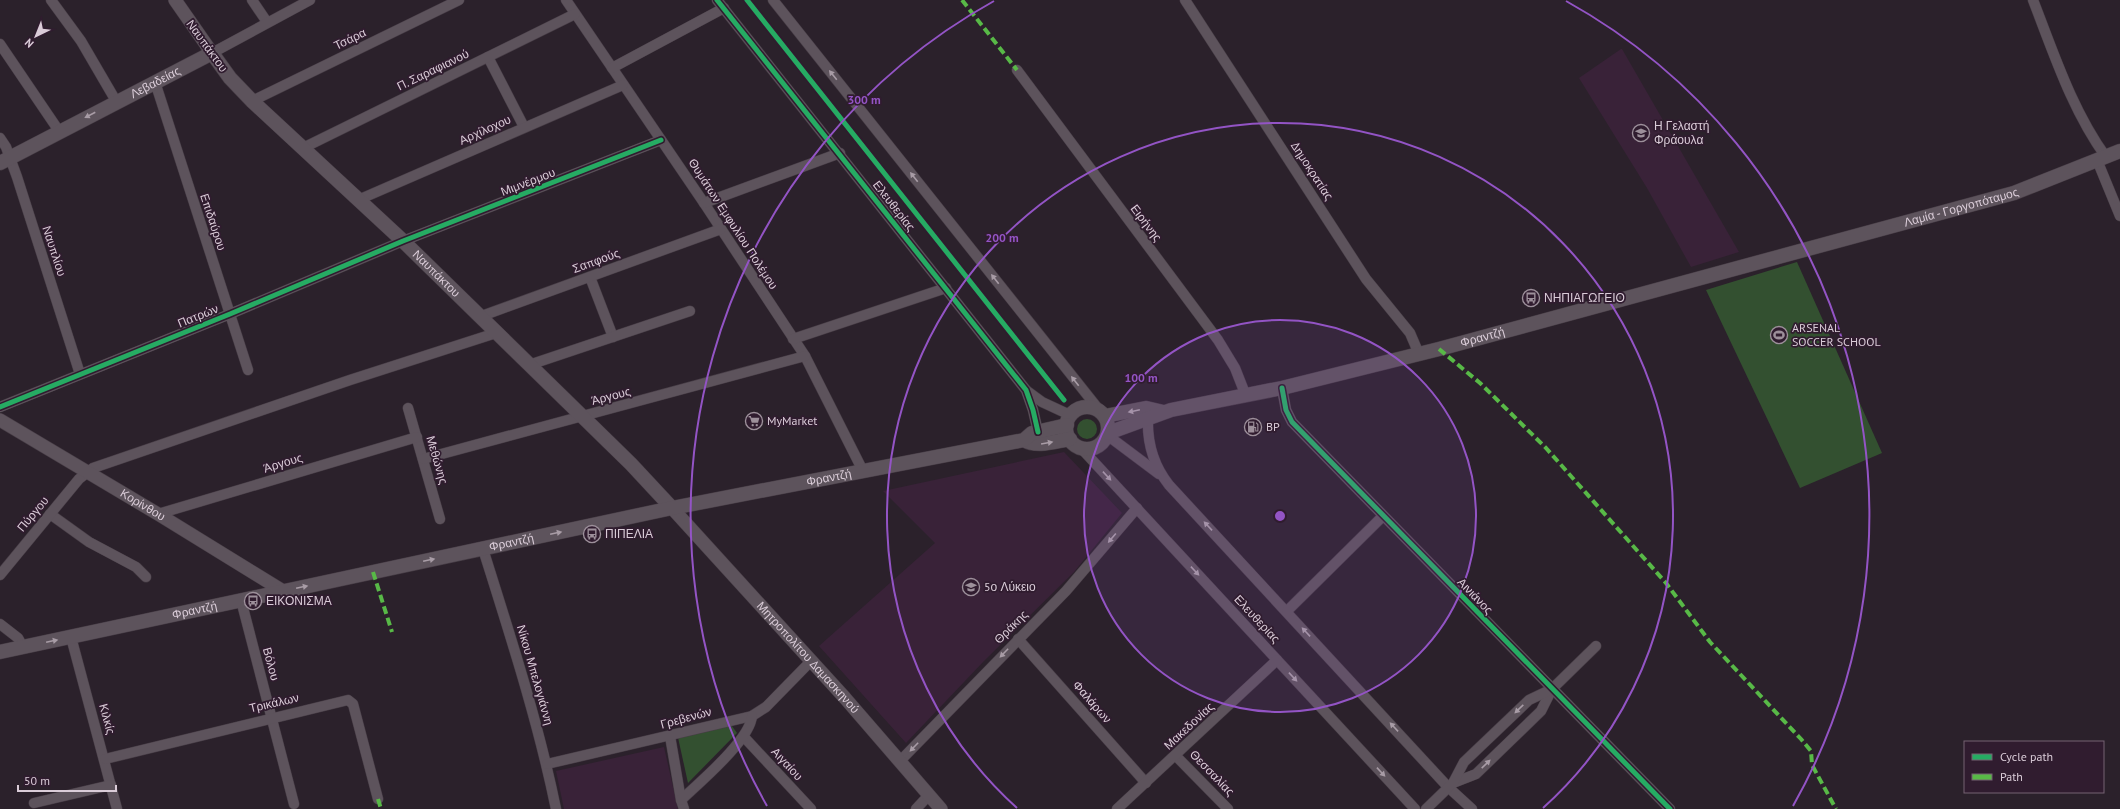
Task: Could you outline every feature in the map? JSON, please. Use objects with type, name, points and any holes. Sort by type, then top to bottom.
[{"type":"main road","name":"Λεβαδείας","points":[[5,160],[212,53]]},
{"type":"main road","name":"Ναυπάκτου","points":[[212,53],[230,78],[252,101],[403,241],[631,464],[672,508]]},
{"type":"main road","name":"Λαμία - Γοργοπόταμος","points":[[1798,251],[2014,193],[2120,151]]},
{"type":"main road","name":"Φραντζή","points":[[1108,434],[1163,412],[1282,388],[1419,354],[1798,251]]},
{"type":"main road","points":[[1087,406],[1103,414],[1108,423],[1108,434],[1103,442],[1094,448],[1075,443],[1067,432],[1068,420],[1077,409],[1087,406]]},
{"type":"main road","name":"Φραντζή","points":[[1103,414],[1146,408],[1163,412]]},
{"type":"main road","name":"Φραντζή","points":[[0,652],[672,508],[1024,440],[1028,435],[1068,420]]},
{"type":"main road","name":"Φραντζή","points":[[1024,440],[1029,443],[1040,444],[1075,443]]},
{"type":"street","points":[[51,0],[81,41],[116,102]]},
{"type":"street","name":"Ναυπάκτου","points":[[175,0],[212,53]]},
{"type":"street","points":[[252,0],[267,22]]},
{"type":"street","name":"Τσάρα","points":[[252,101],[459,0]]},
{"type":"street","name":"Θυμάτων Εμφυλίου Πολέμου","points":[[566,0],[662,140],[805,356],[863,471]]},
{"type":"street","name":"Δημοκρατίας","points":[[1185,0],[1366,279],[1410,333],[1419,354]]},
{"type":"street","points":[[2033,0],[2080,117],[2102,158],[2120,216]]},
{"type":"street","name":"Λεβαδείας","points":[[212,53],[304,1]]},
{"type":"street","points":[[775,1],[1103,414]]},
{"type":"street","points":[[612,68],[720,4]]},
{"type":"street","name":"Ελευθερίας","points":[[720,4],[840,153],[1026,390],[1033,410],[1038,432]]},
{"type":"street","name":"Π. Σαραφιανού","points":[[303,148],[575,14]]},
{"type":"street","points":[[0,44],[60,131]]},
{"type":"street","points":[[488,57],[524,127]]},
{"type":"street","name":"Ειρήνης","points":[[1017,70],[1218,340],[1235,368],[1246,396]]},
{"type":"street","name":"Επιδαύρου","points":[[155,82],[248,370]]},
{"type":"street","name":"Αρχίλοχου","points":[[358,200],[624,85]]},
{"type":"street","name":"Ναυπλίου","points":[[0,138],[5,160],[80,374]]},
{"type":"street","name":"Μιμνέρμου","points":[[403,241],[662,140]]},
{"type":"street","points":[[704,203],[840,153]]},
{"type":"street","name":"Σαπφούς","points":[[479,317],[721,229]]},
{"type":"street","name":"Πατρών","points":[[0,406],[230,314],[403,241]]},
{"type":"street","points":[[590,277],[613,337]]},
{"type":"street","points":[[793,339],[946,288]]},
{"type":"street","points":[[529,365],[690,312]]},
{"type":"street","points":[[87,472],[105,464],[343,383],[496,333]]},
{"type":"street","name":"Άργους","points":[[423,459],[805,356]]},
{"type":"street","name":"Αινιάνος","points":[[1282,388],[1286,410],[1292,422],[1670,809]]},
{"type":"street","points":[[1026,390],[1068,420]]},
{"type":"street","name":"Μεθώνης","points":[[408,408],[440,519]]},
{"type":"street","points":[[1148,418],[1152,451],[1156,465],[1162,476]]},
{"type":"street","name":"Κορίνθου","points":[[0,420],[158,514],[283,591]]},
{"type":"street","points":[[1108,434],[1162,476],[1472,809]]},
{"type":"street","name":"Άργους","points":[[158,514],[417,437]]},
{"type":"street","name":"Ελευθερίας","points":[[1075,443],[1415,809]]},
{"type":"street","name":"Πύργου","points":[[0,575],[87,472]]},
{"type":"street","name":"Μητροπολίτου Δαμασκηνού","points":[[672,508],[811,661],[941,809]]},
{"type":"street","name":"Θράκης","points":[[900,761],[1018,638],[1066,591],[1137,508]]},
{"type":"street","points":[[50,514],[89,542],[136,567],[146,577]]},
{"type":"street","points":[[1287,611],[1383,516]]},
{"type":"street","name":"Νίκου Μπελογιάννη","points":[[482,549],[515,652],[547,764],[556,809]]},
{"type":"street","name":"Βόλου","points":[[241,600],[294,804]]},
{"type":"street","points":[[0,624],[18,638],[23,647]]},
{"type":"street","name":"Κιλκίς","points":[[71,636],[105,759],[117,809]]},
{"type":"street","name":"Φαλάρων","points":[[1018,638],[1146,783]]},
{"type":"street","points":[[1426,809],[1450,785],[1464,762],[1529,700],[1552,689],[1596,646]]},
{"type":"street","name":"Μακεδονίας","points":[[1119,808],[1277,660]]},
{"type":"street","name":"Γρεβενών","points":[[547,764],[752,716],[766,707],[811,661]]},
{"type":"street","points":[[1450,785],[1476,774],[1541,711],[1552,689]]},
{"type":"street","name":"Τρικάλων","points":[[105,759],[272,717],[348,700],[353,704],[378,799]]},
{"type":"street","points":[[682,805],[744,737],[752,724],[752,716]]},
{"type":"street","points":[[670,736],[682,805]]},
{"type":"street","name":"Αιγαίου","points":[[744,737],[810,809]]},
{"type":"street","name":"Θεσσαλίας","points":[[1176,756],[1228,809]]},
{"type":"street","points":[[34,803],[111,785]]},
{"type":"street","points":[[916,809],[929,795]]},
{"type":"shaded area","name":"Η Γελαστή Φράουλα","points":[[1621,49],[1739,252],[1691,267],[1647,188],[1579,78]]},
{"type":"shaded area","name":"5ο Λύκειο","points":[[1064,452],[1122,513],[1074,572],[984,661],[906,743],[819,646],[935,543],[883,491]]},
{"type":"shaded area","points":[[664,747],[678,809],[564,809],[556,771]]},
{"type":"green space","name":"ARSENAL SOCCER SCHOOL","points":[[1797,262],[1882,453],[1800,488],[1706,290]]},
{"type":"green space","points":[[1087,419],[1094,422],[1097,429],[1094,436],[1087,439],[1080,436],[1077,429],[1080,422]]},
{"type":"green space","points":[[729,722],[737,733],[688,783],[677,733]]},
{"type":"marked path","points":[[962,0],[1017,70]]},
{"type":"marked path","points":[[1439,349],[1480,383],[1546,448],[1666,583],[1710,642],[1801,739],[1811,751],[1812,765],[1836,809]]},
{"type":"marked path","points":[[373,572],[392,632]]},
{"type":"marked path","points":[[378,799],[381,809]]},
{"type":"cycle path","points":[[717,0],[1026,390],[1033,410],[1038,432]]},
{"type":"cycle path","points":[[747,0],[1064,400]]},
{"type":"cycle path","points":[[0,407],[230,314],[403,241],[661,140]]},
{"type":"cycle path","points":[[1282,388],[1286,410],[1292,422],[1670,809]]},
{"type":"place","name":"Η Γελαστή Φράουλα","points":[[1641,133]]},
{"type":"place","name":"ΝΗΠΙΑΓΩΓΕΙΟ","points":[[1531,298]]},
{"type":"place","name":"ARSENAL SOCCER SCHOOL","points":[[1779,335]]},
{"type":"place","name":"MyMarket","points":[[754,421]]},
{"type":"place","name":"BP","points":[[1253,427]]},
{"type":"place","name":"ΠΙΠΕΛΙΑ","points":[[592,534]]},
{"type":"place","name":"5ο Λύκειο","points":[[971,587]]},
{"type":"place","name":"ΕΙΚΟΝΙΣΜΑ","points":[[253,601]]}]
